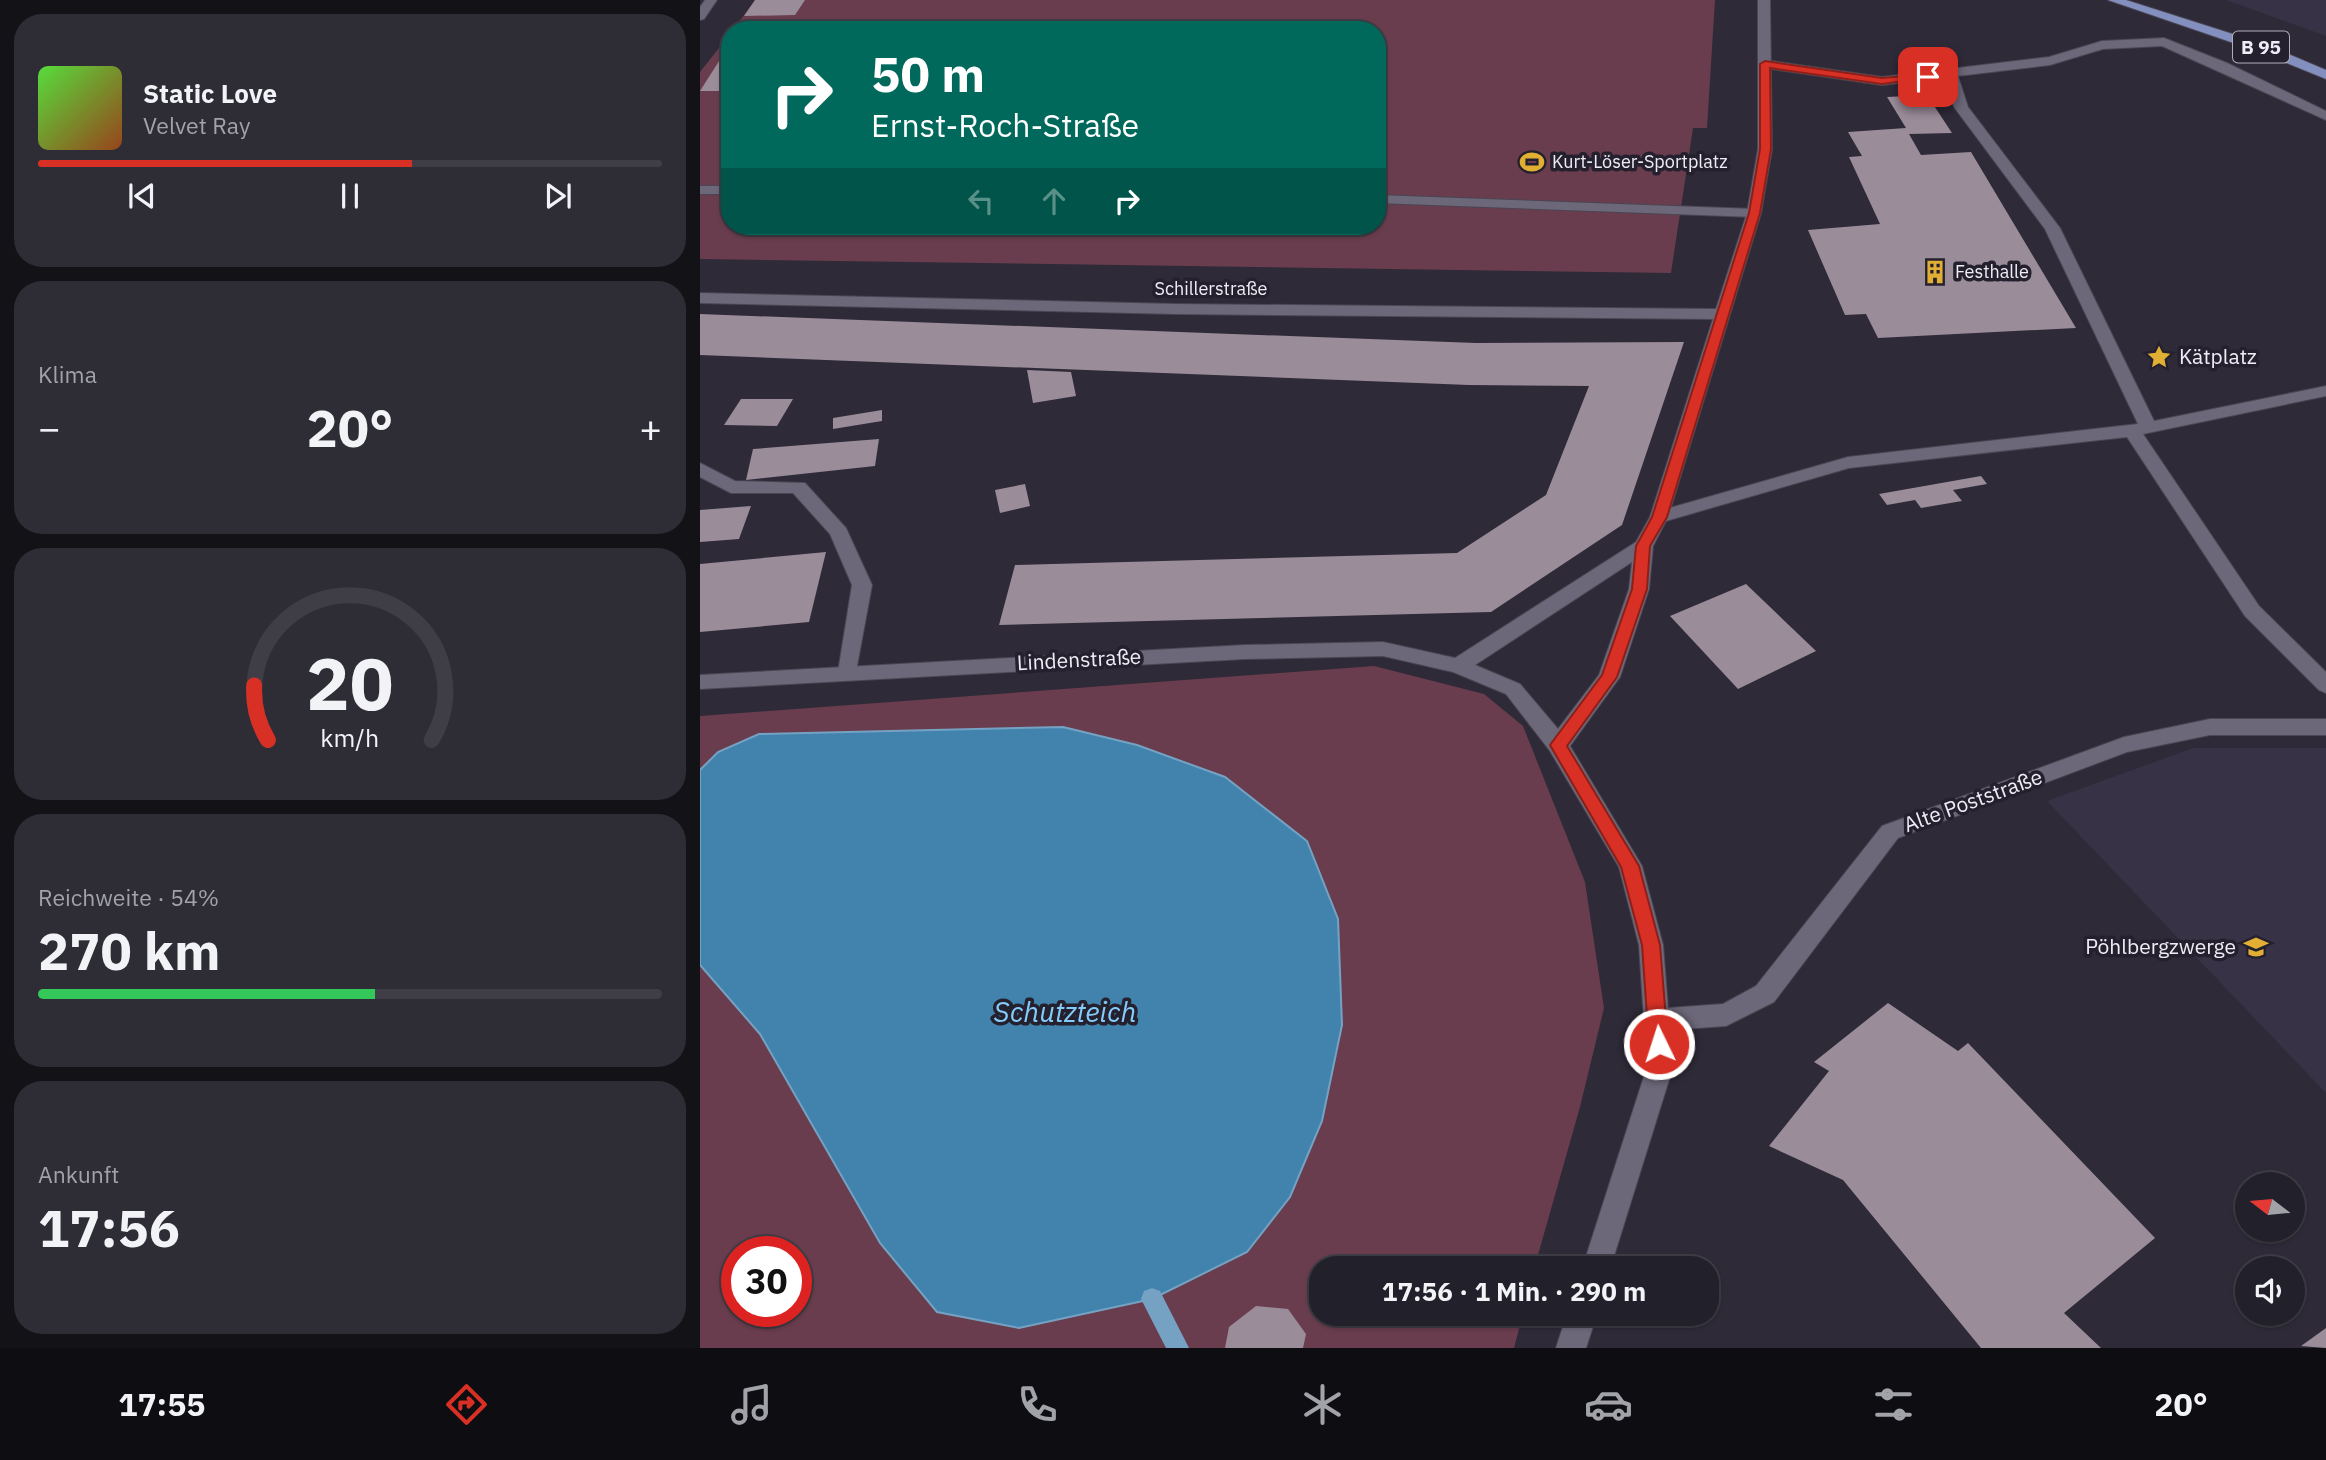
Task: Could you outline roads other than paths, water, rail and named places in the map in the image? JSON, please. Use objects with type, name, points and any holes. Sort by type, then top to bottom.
[{"type":"main road","name":"B 95","points":[[2114,0],[2262,48],[2326,75]]},
{"type":"street","points":[[700,16],[711,0]]},
{"type":"street","points":[[1600,1256],[1660,1068],[1651,945],[1630,866],[1558,745],[1609,677],[1639,589],[1643,546],[1660,517],[1754,213],[1765,149],[1764,0]]},
{"type":"street","points":[[1765,64],[1882,81],[1951,75],[2050,61],[2102,45],[2164,42],[2222,66],[2326,116]]},
{"type":"street","points":[[1951,75],[1961,107],[2052,228],[2140,429],[2252,611],[2326,685]]},
{"type":"street","points":[[700,190],[721,190]]},
{"type":"street","points":[[1386,199],[1754,213]]},
{"type":"street","name":"Schillerstraße","points":[[700,298],[1176,309],[1721,314]]},
{"type":"street","points":[[1660,517],[1848,463],[2140,429],[2326,391]]},
{"type":"street","points":[[700,469],[731,487],[798,487],[839,532],[862,585],[848,673]]},
{"type":"street","points":[[1458,666],[1643,546]]},
{"type":"street","name":"Lindenstraße","points":[[700,682],[1245,652],[1383,649],[1458,666],[1513,689],[1558,745]]},
{"type":"street","name":"Alte Poststraße","points":[[1657,1020],[1726,1015],[1765,994],[1890,832],[2124,744],[2210,727],[2326,727]]},
{"type":"street","points":[[1571,1348],[1578,1326]]},
{"type":"water","name":"Schutzteich","points":[[1063,727],[1137,745],[1225,777],[1307,841],[1338,919],[1342,1025],[1322,1121],[1290,1197],[1247,1252],[1152,1299],[1019,1328],[937,1312],[880,1243],[760,1034],[700,965],[700,770],[718,752],[759,734]]},
{"type":"waterway","points":[[1152,1299],[1178,1348]]},
{"type":"place","name":"Kurt-Löser-Sportplatz","points":[[1532,162]]},
{"type":"place","name":"Festhalle","points":[[1935,272]]},
{"type":"place","name":"Kätplatz","points":[[2159,357]]},
{"type":"place","name":"Pöhlbergzwerge","points":[[2256,947]]}]
